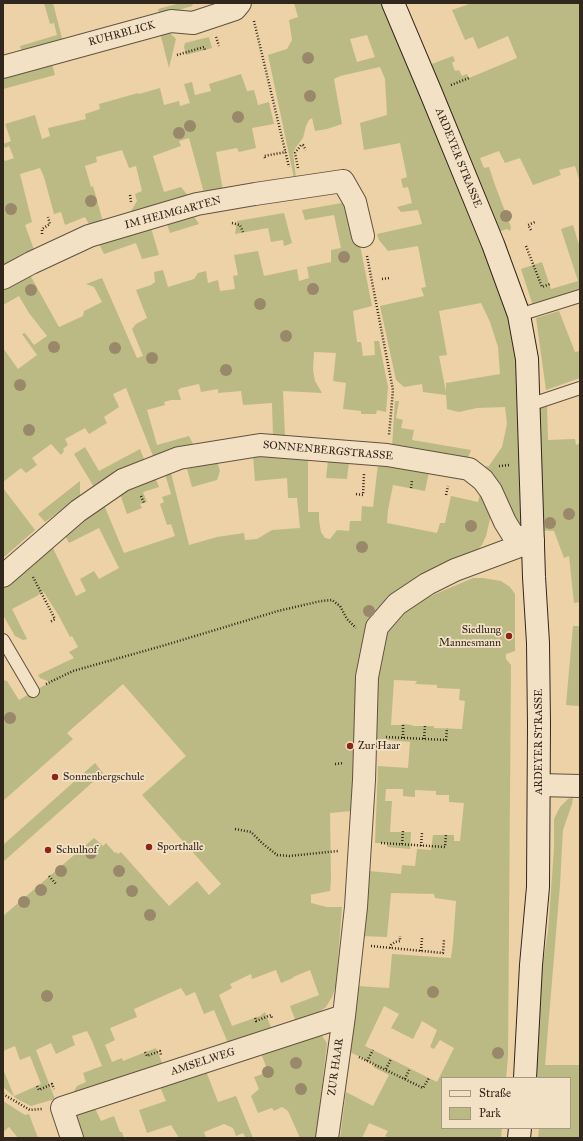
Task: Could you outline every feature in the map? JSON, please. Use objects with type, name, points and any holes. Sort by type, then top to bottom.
[{"type":"street","name":"ARDEYER STRASSE","points":[[393,3],[432,93],[487,230],[519,315],[527,359],[538,643],[539,785],[538,887],[531,966],[525,1077]]},
{"type":"street","name":"RUHRBLICK","points":[[3,67],[171,21],[193,23],[237,6]]},
{"type":"street","name":"IM HEIMGARTEN","points":[[3,278],[89,236],[203,203],[343,182],[355,202],[363,236]]},
{"type":"street","name":"SONNENBERGSTRASSE","points":[[3,576],[78,512],[123,480],[179,458],[260,445],[376,454],[469,469],[483,480],[491,491],[505,522],[513,535],[533,541]]},
{"type":"street","name":"ZUR HAAR","points":[[327,1138],[344,1016],[356,907],[365,735],[366,677],[377,627],[397,604],[427,584],[455,570],[533,541]]},
{"type":"street","points":[[539,785],[580,786]]},
{"type":"street","name":"AMSELWEG","points":[[62,1108],[344,1016]]},
{"type":"street","points":[[62,1108],[72,1138]]},
{"type":"lane","points":[[519,315],[580,296]]},
{"type":"lane","points":[[529,405],[580,388]]},
{"type":"lane","points":[[3,640],[33,691]]},
{"type":"path","points":[[237,6],[252,13],[286,152],[298,188]]},
{"type":"path","points":[[217,41],[219,46]]},
{"type":"path","points":[[177,55],[204,47],[205,50]]},
{"type":"path","points":[[298,188],[295,153],[301,145],[303,145],[306,150]]},
{"type":"path","points":[[265,158],[264,156],[286,152]]},
{"type":"path","points":[[531,230],[528,225],[535,222]]},
{"type":"path","points":[[232,223],[240,225],[243,232]]},
{"type":"path","points":[[356,494],[363,495],[376,454],[393,390],[363,236]]},
{"type":"path","points":[[526,246],[542,287],[550,284]]},
{"type":"path","points":[[382,279],[390,278]]},
{"type":"path","points":[[23,559],[55,619],[50,622]]},
{"type":"path","points":[[33,691],[73,671],[278,611],[321,601],[332,600],[340,606],[347,619],[373,643]]},
{"type":"path","points":[[403,724],[403,738]]},
{"type":"path","points":[[424,739],[425,726]]},
{"type":"path","points":[[365,735],[446,740],[447,728]]},
{"type":"path","points":[[235,829],[251,832],[277,855],[289,856],[359,845],[402,844],[445,847],[446,834]]},
{"type":"path","points":[[402,844],[403,831]]},
{"type":"path","points":[[421,846],[422,833]]},
{"type":"path","points":[[49,876],[56,884]]},
{"type":"path","points":[[390,948],[394,942],[400,941],[400,936]]},
{"type":"path","points":[[421,951],[422,938]]},
{"type":"path","points":[[351,944],[442,953],[444,940]]},
{"type":"path","points":[[339,1047],[423,1088],[429,1078]]},
{"type":"path","points":[[367,1061],[373,1050]]},
{"type":"path","points":[[386,1070],[391,1059]]},
{"type":"path","points":[[405,1079],[410,1068]]},
{"type":"path","points":[[3,1094],[30,1110],[62,1108]]},
{"type":"green space","points":[[44,3],[53,3],[63,42],[22,52],[20,46],[57,35],[54,23],[50,24]]},
{"type":"green space","points":[[180,3],[193,4],[192,6],[160,16],[158,9]]},
{"type":"green space","points":[[294,3],[393,3],[421,68],[453,56],[455,61],[452,63],[455,71],[459,70],[462,76],[467,74],[469,78],[517,58],[508,36],[478,49],[473,37],[465,40],[452,10],[472,3],[580,3],[580,182],[575,166],[559,170],[561,175],[533,185],[520,158],[505,163],[499,151],[480,158],[484,168],[489,167],[511,227],[510,231],[507,229],[489,235],[530,388],[547,404],[548,440],[575,439],[576,445],[580,443],[580,602],[574,603],[569,556],[564,558],[554,531],[533,530],[533,541],[469,469],[489,466],[502,447],[507,424],[505,407],[477,408],[459,412],[447,409],[446,395],[423,392],[422,384],[404,387],[396,380],[380,306],[424,296],[421,288],[426,287],[418,246],[388,251],[379,240],[377,234],[422,224],[418,210],[401,212],[397,207],[412,203],[408,187],[403,188],[401,179],[407,177],[400,143],[364,150],[360,123],[387,115],[385,79],[380,67],[340,76],[334,79],[342,124],[315,131],[312,118],[309,120],[303,138],[293,153],[296,178],[294,178],[268,55],[287,49],[292,40],[289,20],[298,17]],"holes":[[[367,35],[375,57],[357,62],[350,39]],[[481,303],[490,322],[498,347],[500,374],[446,383],[446,392],[439,356],[447,355],[439,311]]]},
{"type":"green space","points":[[169,32],[176,39],[169,68],[160,33]]},
{"type":"green space","points":[[209,37],[212,48],[186,55],[184,47],[185,43]]},
{"type":"green space","points":[[52,64],[55,75],[3,89],[3,78]]},
{"type":"green space","points":[[241,74],[247,91],[254,90],[258,105],[269,102],[274,124],[252,128],[256,148],[239,152],[237,148],[216,152],[223,190],[204,193],[189,138],[179,141],[181,146],[153,156],[164,192],[181,187],[189,197],[131,213],[137,201],[135,194],[142,191],[136,166],[129,168],[122,150],[96,157],[97,162],[85,166],[91,187],[93,186],[103,222],[90,226],[85,217],[65,225],[61,212],[54,214],[44,177],[40,168],[20,174],[32,222],[25,225],[35,252],[3,268],[3,158],[5,161],[14,158],[9,146],[5,148],[3,144],[11,141],[5,124],[35,115],[42,139],[50,136],[48,128],[86,119],[85,114],[100,109],[99,104],[160,88],[164,105],[179,101],[180,106],[190,103],[184,84],[192,82],[195,95],[211,91],[209,84]]},
{"type":"green space","points":[[346,203],[354,215],[372,306],[353,311],[357,342],[361,342],[363,356],[375,355],[374,341],[379,341],[388,387],[386,412],[377,410],[376,414],[361,414],[361,411],[343,409],[346,383],[333,381],[336,353],[314,352],[313,370],[315,381],[322,393],[283,391],[285,437],[273,437],[272,403],[243,405],[241,391],[218,393],[218,389],[201,392],[199,384],[178,390],[181,400],[164,402],[165,405],[147,410],[157,445],[189,436],[193,444],[153,456],[126,388],[113,394],[119,407],[104,417],[107,423],[89,434],[85,428],[65,439],[68,445],[63,449],[64,451],[61,455],[51,444],[32,458],[37,465],[26,473],[21,468],[3,482],[3,348],[18,369],[37,355],[22,334],[25,333],[34,345],[47,336],[29,313],[19,296],[3,305],[3,290],[30,275],[59,327],[83,316],[84,311],[102,302],[94,287],[86,284],[102,278],[137,358],[143,356],[132,329],[136,324],[147,318],[136,290],[151,285],[155,282],[154,272],[163,270],[168,287],[194,279],[198,273],[206,271],[208,283],[218,280],[220,291],[235,289],[233,276],[238,275],[234,255],[258,251],[264,276],[297,269],[299,281],[309,278],[307,267],[331,262],[331,250],[341,248],[334,215],[305,220],[302,210]]},
{"type":"green space","points":[[284,213],[292,243],[284,246],[283,240],[271,242],[268,228],[235,234],[237,221]]},
{"type":"green space","points":[[193,215],[199,224],[170,233],[166,221]]},
{"type":"green space","points":[[573,225],[580,248],[580,291],[533,306],[521,269],[542,262],[551,289],[578,281],[561,229]]},
{"type":"green space","points":[[151,228],[159,255],[142,259],[136,243],[104,254],[99,244]]},
{"type":"green space","points":[[559,311],[575,352],[580,351],[580,378],[546,390],[536,318]]},
{"type":"green space","points":[[395,401],[399,401],[396,418],[403,420],[401,428],[414,430],[412,440],[471,450],[467,461],[392,447]]},
{"type":"green space","points":[[85,447],[99,471],[140,449],[144,459],[120,471],[94,487],[74,454]]},
{"type":"green space","points":[[253,456],[308,460],[308,512],[319,512],[321,532],[325,538],[330,539],[337,530],[349,531],[350,521],[361,521],[362,506],[373,507],[378,464],[429,472],[425,491],[393,485],[387,523],[437,533],[440,523],[445,523],[451,496],[478,502],[480,493],[490,509],[490,519],[486,536],[482,545],[475,552],[399,591],[382,605],[377,627],[362,810],[330,813],[330,891],[309,895],[311,895],[311,903],[327,907],[342,907],[336,985],[332,997],[326,1007],[319,1012],[296,1022],[290,1006],[319,995],[310,970],[281,983],[276,970],[252,979],[251,974],[230,984],[232,988],[219,995],[232,1026],[260,1016],[265,1012],[272,1030],[228,1043],[214,1010],[204,1014],[195,992],[186,996],[181,988],[134,1009],[137,1017],[110,1028],[115,1040],[105,1045],[112,1062],[122,1058],[123,1061],[156,1048],[163,1065],[73,1093],[77,1086],[86,1082],[83,1073],[102,1066],[87,1031],[72,1036],[75,1045],[56,1054],[51,1043],[36,1050],[55,1099],[31,1106],[17,1099],[3,1087],[3,1069],[14,1096],[41,1084],[30,1056],[20,1060],[15,1046],[3,1051],[3,916],[94,838],[103,846],[106,843],[115,853],[116,852],[118,854],[121,852],[169,906],[197,881],[209,895],[221,884],[142,795],[186,756],[123,684],[67,733],[73,739],[3,801],[3,680],[7,681],[19,700],[50,682],[40,678],[38,675],[74,658],[69,652],[78,647],[72,636],[70,637],[43,591],[37,596],[12,609],[27,639],[23,640],[15,636],[3,615],[3,589],[51,544],[76,596],[86,591],[80,579],[94,571],[99,579],[119,568],[99,528],[69,543],[64,534],[104,505],[124,553],[175,536],[171,524],[167,525],[160,504],[164,502],[162,497],[171,494],[165,474],[171,473],[189,545],[217,537],[244,533],[245,540],[257,539],[272,530],[300,528],[297,498],[288,498],[287,478],[255,481]]},
{"type":"green space","points":[[328,460],[349,462],[347,479],[326,478]]},
{"type":"green space","points":[[217,461],[220,471],[217,480],[192,487],[187,469]]},
{"type":"green space","points":[[155,477],[159,487],[143,492],[147,502],[140,504],[142,508],[127,514],[120,494]]},
{"type":"green space","points":[[80,481],[80,496],[45,522],[38,514]]},
{"type":"green space","points":[[3,488],[35,530],[3,558]]},
{"type":"green space","points":[[473,578],[501,581],[510,587],[515,594],[515,651],[506,654],[506,659],[511,665],[508,1057],[506,1077],[441,1077],[441,1129],[502,1129],[501,1138],[389,1138],[385,1136],[388,1131],[369,1123],[362,1138],[340,1138],[346,1092],[373,1106],[389,1075],[373,1067],[374,1064],[350,1052],[358,986],[389,988],[392,954],[451,958],[453,943],[456,901],[435,898],[434,894],[391,893],[387,937],[362,936],[369,871],[401,874],[402,865],[415,866],[417,849],[431,850],[433,835],[454,835],[454,841],[460,841],[464,803],[449,802],[449,795],[436,795],[436,791],[415,790],[415,797],[403,796],[403,789],[386,789],[385,801],[392,801],[390,832],[411,832],[410,849],[387,847],[387,843],[375,843],[378,766],[408,768],[410,742],[377,739],[377,686],[381,650],[389,630],[400,615],[419,601]],"holes":[[[394,680],[417,681],[415,684],[437,685],[437,688],[460,689],[459,700],[465,701],[462,729],[434,728],[434,726],[413,726],[403,724],[391,725]],[[384,1006],[399,1014],[391,1028],[413,1039],[422,1021],[437,1030],[430,1047],[434,1049],[440,1040],[454,1048],[437,1082],[365,1046]]]},
{"type":"green space","points":[[573,626],[580,626],[580,711],[579,706],[566,705]]},
{"type":"green space","points":[[95,763],[103,773],[3,862],[3,845]]},
{"type":"green space","points":[[573,797],[563,830],[560,885],[545,1065],[580,1065],[579,1138],[538,1138],[539,1129],[571,1129],[571,1077],[534,1077],[540,982],[548,931],[554,848],[554,819],[560,807],[568,799]]},
{"type":"green space","points":[[317,1035],[322,1036],[327,1043],[316,1138],[300,1138],[288,1111],[282,1107],[274,1111],[272,1108],[258,1113],[251,1096],[259,1089],[254,1077],[268,1072],[261,1053]]},
{"type":"green space","points":[[206,1071],[218,1102],[236,1096],[253,1138],[246,1138],[243,1133],[236,1136],[233,1128],[224,1124],[204,1132],[206,1138],[179,1138],[171,1125],[147,1133],[139,1110],[166,1101],[160,1087]]},
{"type":"green space","points":[[3,1101],[25,1115],[29,1114],[38,1138],[18,1138],[9,1127],[3,1132]]},
{"type":"green space","points":[[94,1106],[101,1121],[114,1116],[124,1138],[79,1138],[76,1127],[76,1113]]},
{"type":"place","name":"Siedlung Mannesmann","points":[[509,636]]},
{"type":"place","name":"Zur Haar","points":[[350,746]]},
{"type":"place","name":"Sonnenbergschule","points":[[55,777]]},
{"type":"place","name":"Sporthalle","points":[[149,847]]},
{"type":"place","name":"Schulhof","points":[[48,850]]}]
